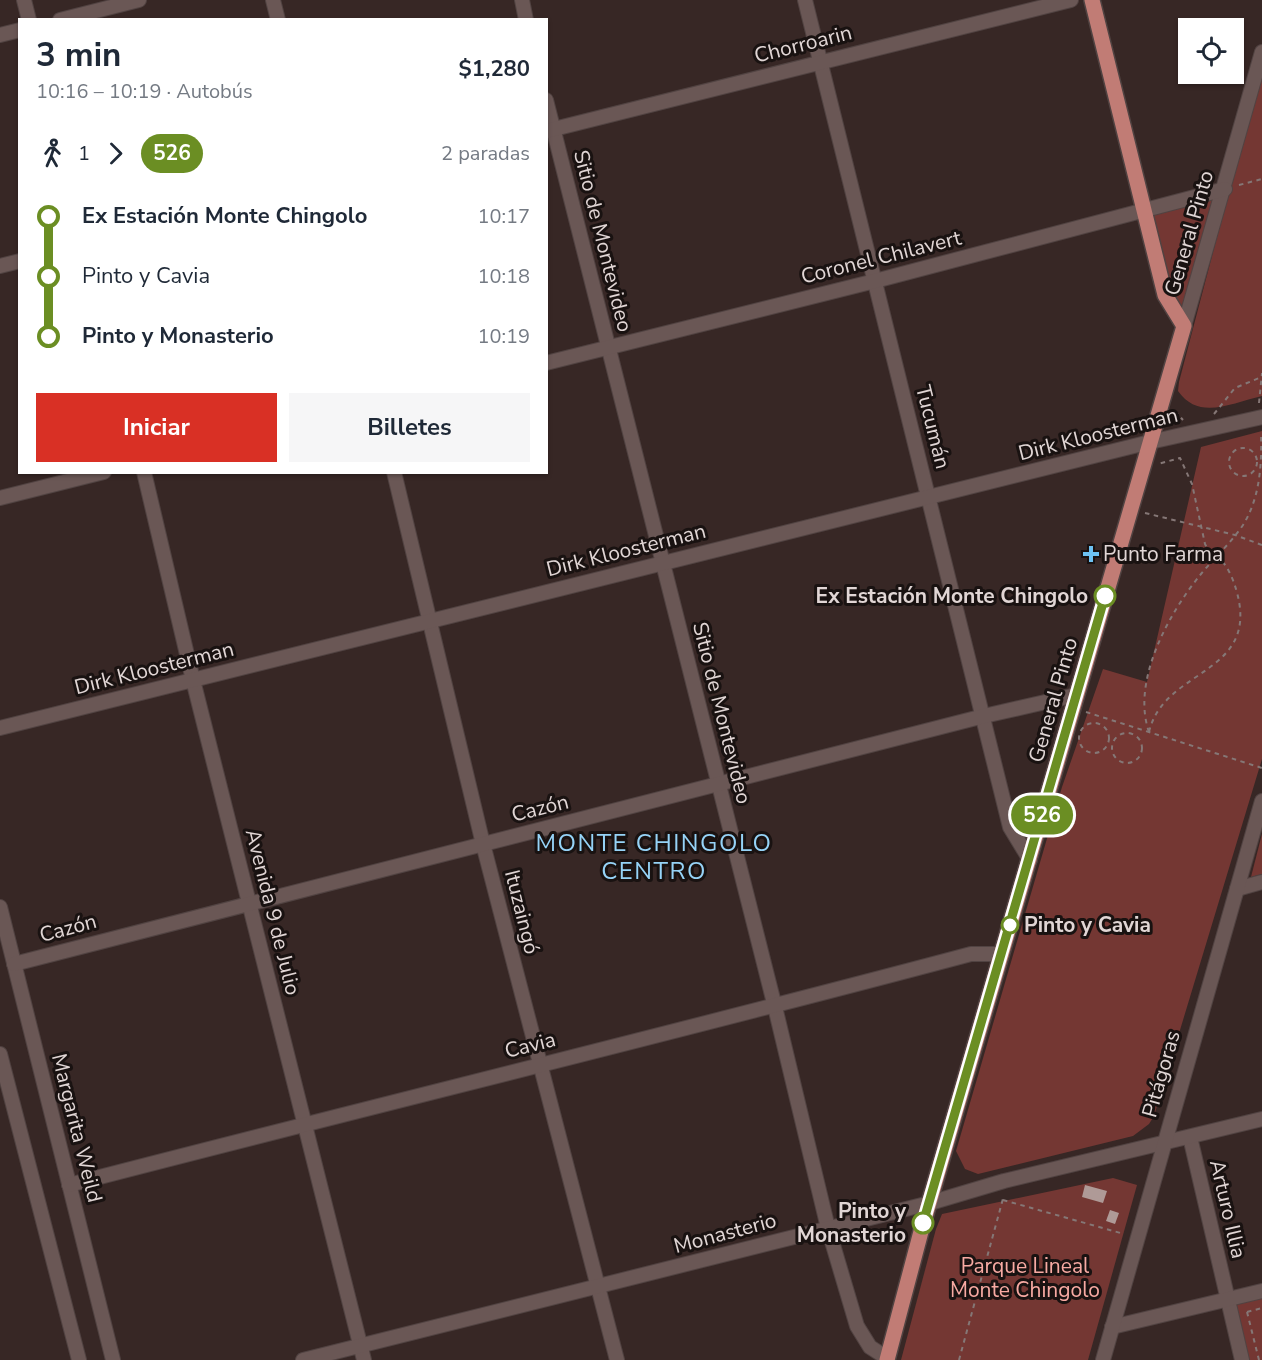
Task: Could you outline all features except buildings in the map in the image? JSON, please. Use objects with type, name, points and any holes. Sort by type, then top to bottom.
[{"type":"main road","points":[[1092,0],[1142,210],[1165,295],[1184,326]]},
{"type":"main road","name":"General Pinto","points":[[887,1359],[1074,701],[1184,326]]},
{"type":"street","points":[[24,0],[28,18]]},
{"type":"street","points":[[68,18],[139,0]]},
{"type":"street","points":[[273,0],[278,18]]},
{"type":"street","points":[[522,0],[526,18]]},
{"type":"street","name":"Tucumán","points":[[805,0],[1010,827],[1030,860]]},
{"type":"street","name":"Chorroarin","points":[[550,130],[1071,0]]},
{"type":"street","points":[[0,34],[18,30]]},
{"type":"street","name":"General Pinto","points":[[1184,326],[1225,189],[1262,52]]},
{"type":"street","name":"Sitio de Montevideo","points":[[548,115],[550,130],[609,346],[775,1006],[828,1228],[857,1326],[870,1347],[887,1359]]},
{"type":"street","name":"Coronel Chilavert","points":[[548,362],[875,281],[1225,189]]},
{"type":"street","points":[[0,266],[18,262]]},
{"type":"street","name":"Dirk Kloosterman","points":[[0,728],[1150,442],[1208,422],[1261,410]]},
{"type":"street","points":[[0,498],[96,474]]},
{"type":"street","name":"Avenida 9 de Julio","points":[[144,474],[192,680],[362,1353]]},
{"type":"street","name":"Ituzaingó","points":[[394,474],[483,843],[617,1360]]},
{"type":"street","name":"Cazón","points":[[14,964],[984,716],[1074,701]]},
{"type":"street","name":"Pitágoras","points":[[1103,1360],[1162,1143],[1262,801]]},
{"type":"street","points":[[1237,889],[1262,882]]},
{"type":"street","name":"Margarita Weild","points":[[0,907],[113,1360]]},
{"type":"street","name":"Cavia","points":[[69,1185],[971,954],[1002,954]]},
{"type":"street","points":[[0,1054],[80,1360]]},
{"type":"street","name":"Monasterio","points":[[303,1360],[362,1353],[598,1287],[930,1203],[1004,1181],[1262,1119]]},
{"type":"street","name":"Arturo Illia","points":[[1190,1137],[1242,1360]]},
{"type":"street","points":[[1112,1327],[1262,1291]]},
{"type":"path","points":[[1225,189],[1262,179]]},
{"type":"path","points":[[1149,732],[1143,704],[1158,643],[1185,596],[1243,524],[1257,493],[1261,376],[1235,388],[1208,422]]},
{"type":"path","points":[[1173,406],[1176,416],[1187,420]]},
{"type":"path","points":[[1208,422],[1214,414],[1226,411]]},
{"type":"path","points":[[1245,448],[1253,452],[1259,463],[1252,472],[1244,475],[1232,469],[1230,461],[1233,453],[1245,448]]},
{"type":"path","points":[[1142,469],[1180,458],[1192,484],[1208,550],[1226,565],[1235,588],[1241,614],[1237,636],[1231,648],[1219,662],[1168,701],[1152,722],[1149,732]]},
{"type":"path","points":[[1130,509],[1235,535],[1262,545]]},
{"type":"path","points":[[1074,701],[1131,726],[1262,768]]},
{"type":"path","points":[[1110,742],[1104,750],[1090,753],[1079,743],[1079,733],[1086,725],[1096,723],[1108,732],[1110,742],[1114,758],[1123,763],[1133,762],[1140,756],[1142,747],[1138,738],[1129,733],[1119,735],[1110,742]]},
{"type":"path","points":[[1129,733],[1131,726]]},
{"type":"path","points":[[959,1360],[1004,1195]]},
{"type":"path","points":[[1003,1200],[1127,1234]]},
{"type":"path","points":[[1259,1360],[1247,1312],[1262,1308]]},
{"type":"green space","points":[[1262,65],[1262,396],[1206,408],[1186,400],[1178,391],[1179,382]]},
{"type":"green space","points":[[1225,189],[1184,326],[1142,210]]},
{"type":"green space","points":[[1262,431],[1262,759],[1154,1116],[1149,1124],[1133,1136],[978,1174],[965,1169],[956,1151],[1062,787],[1103,669],[1147,682],[1201,447]]},
{"type":"green space","points":[[1262,834],[1262,874],[1251,877]]},
{"type":"green space","name":"Parque Lineal Monte Chingolo","points":[[1113,1178],[1137,1185],[1088,1360],[901,1360],[942,1214]]},
{"type":"green space","points":[[1262,1291],[1262,1360],[1242,1360],[1228,1300]]},
{"type":"bus line","name":"526","points":[[923,1223],[1105,596]]},
{"type":"place","name":"Punto Farma","points":[[1091,554]]},
{"type":"place","name":"Ex Estación Monte Chingolo","points":[[1105,596]]},
{"type":"place","name":"Pinto y Cavia","points":[[1010,925]]},
{"type":"place","name":"Pinto y Monasterio","points":[[923,1223]]},
{"type":"district","name":"MONTE CHINGOLO CENTRO","points":[[654,857]]}]
